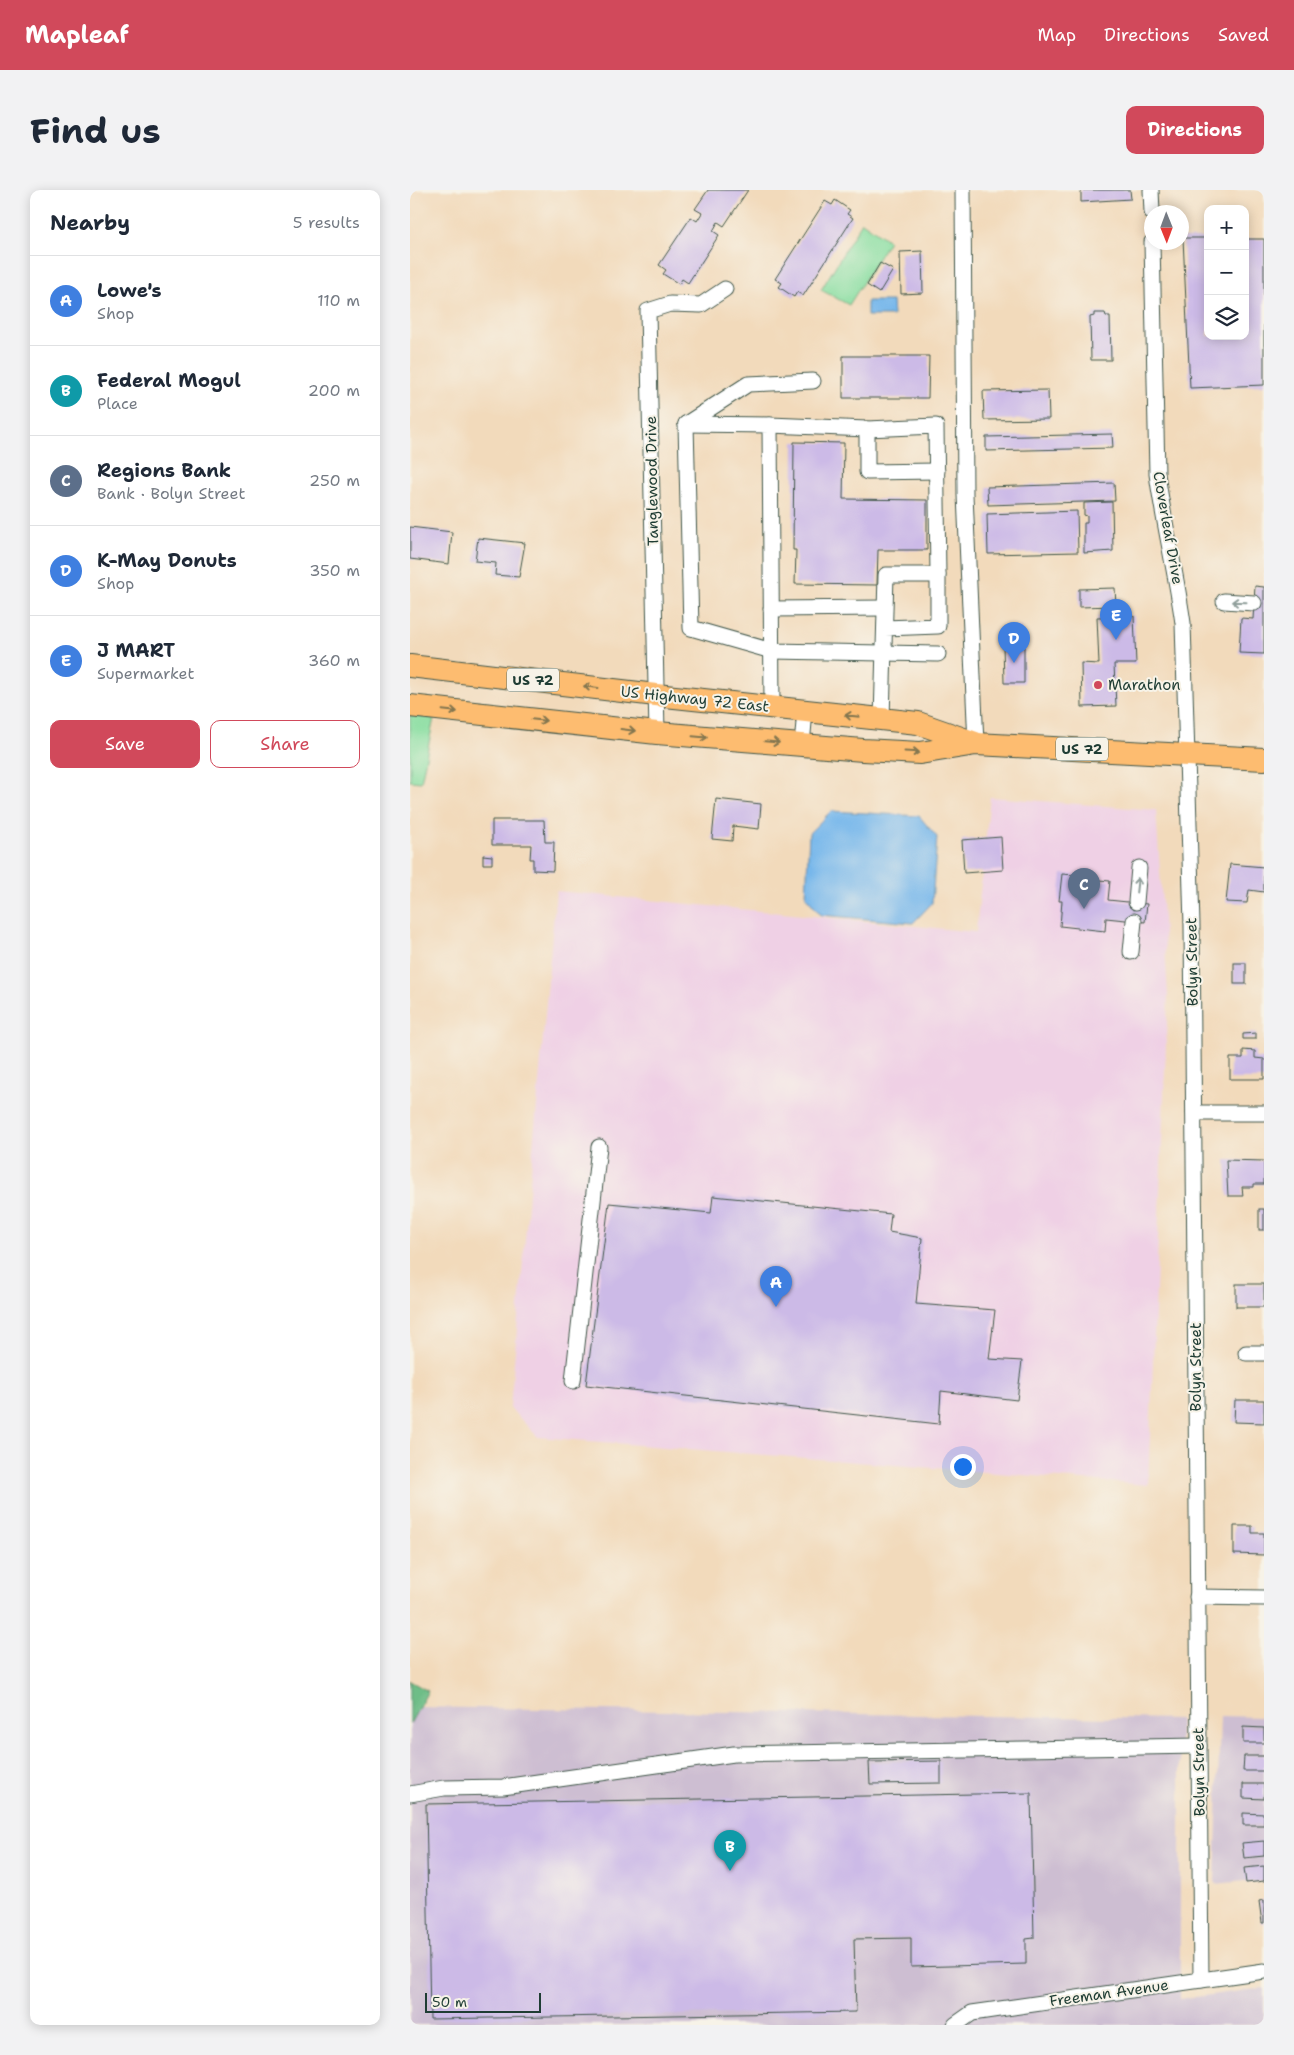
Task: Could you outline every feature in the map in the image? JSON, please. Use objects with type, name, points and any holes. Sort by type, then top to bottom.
[{"type":"highway","name":"US Highway 72 East","points":[[410,666],[918,723],[976,744]]},
{"type":"highway","name":"US Highway 72 East","points":[[410,706],[657,733],[920,753],[976,744],[1264,759]]},
{"type":"street","points":[[963,190],[966,495],[976,744]]},
{"type":"street","points":[[1151,190],[1152,205]]},
{"type":"street","name":"Cloverleaf Drive","points":[[1152,250],[1157,474],[1162,512],[1178,586],[1183,623],[1187,754]]},
{"type":"street","name":"Tanglewood Drive","points":[[657,733],[648,311],[670,304],[701,304],[725,289]]},
{"type":"street","points":[[686,424],[748,384],[814,382]]},
{"type":"street","points":[[686,424],[770,424],[867,428],[936,426],[938,626],[885,628]]},
{"type":"street","points":[[686,424],[691,628],[772,651],[938,654]]},
{"type":"street","points":[[770,424],[772,707]]},
{"type":"street","points":[[867,428],[867,472],[937,471]]},
{"type":"street","points":[[882,719],[886,575],[938,574]]},
{"type":"street","points":[[1224,601],[1254,602]]},
{"type":"street","points":[[771,609],[884,608]]},
{"type":"street","points":[[802,745],[805,711]]},
{"type":"street","name":"Bolyn Street","points":[[1187,754],[1192,926],[1194,1113],[1200,1980]]},
{"type":"street","points":[[1136,902],[1139,868]]},
{"type":"street","points":[[1131,952],[1134,920]]},
{"type":"street","points":[[1194,1113],[1264,1114]]},
{"type":"street","points":[[573,1381],[599,1147]]},
{"type":"street","points":[[1246,1353],[1264,1353]]},
{"type":"street","points":[[1197,1597],[1264,1598]]},
{"type":"street","points":[[410,1794],[444,1788],[503,1788],[734,1754],[1199,1746]]},
{"type":"street","name":"Freeman Avenue","points":[[955,2024],[972,2014],[1264,1971]]},
{"type":"shaded area","points":[[990,797],[1156,810],[1168,995],[1148,1485],[538,1437],[510,1408],[556,891],[976,932]]},
{"type":"shaded area","points":[[410,1707],[1180,1719],[1180,1999],[1264,1988],[1264,2025],[410,2025]]},
{"type":"shaded area","points":[[1220,1716],[1264,1717],[1264,1879],[1215,1884]]},
{"type":"green space","points":[[862,222],[889,241],[849,305],[821,290]]},
{"type":"green space","points":[[410,715],[434,718],[421,782],[410,781]]},
{"type":"green space","points":[[410,1681],[428,1691],[410,1724]]},
{"type":"water","points":[[867,301],[892,301],[893,316],[867,316]]},
{"type":"water","points":[[831,811],[919,816],[937,837],[932,903],[913,923],[821,915],[806,897],[809,833]]},
{"type":"building","points":[[708,190],[748,190],[724,226],[718,222],[713,231],[719,235],[688,283],[682,279],[679,284],[663,274],[666,270],[659,265],[691,217],[697,221],[702,213],[695,209]]},
{"type":"building","points":[[1081,190],[1130,190],[1131,199],[1081,202]]},
{"type":"building","points":[[835,200],[850,210],[847,214],[853,218],[803,296],[797,292],[794,297],[779,287],[782,283],[775,279],[825,201],[832,205]]},
{"type":"building","points":[[1189,238],[1204,238],[1204,340],[1249,340],[1249,239],[1264,239],[1264,385],[1190,388],[1184,250],[1189,250]]},
{"type":"building","points":[[922,251],[923,293],[901,294],[900,252]]},
{"type":"building","points":[[880,263],[893,270],[879,293],[867,285]]},
{"type":"building","points":[[1094,313],[1105,313],[1106,316],[1110,316],[1111,360],[1091,360],[1090,317],[1094,316]]},
{"type":"building","points":[[843,356],[929,356],[928,398],[843,398]]},
{"type":"building","points":[[1048,390],[1049,419],[984,420],[983,391]]},
{"type":"building","points":[[1112,434],[1113,448],[986,451],[986,437]]},
{"type":"building","points":[[794,442],[844,443],[843,499],[927,500],[927,550],[878,550],[877,585],[795,584],[796,550],[793,550]]},
{"type":"building","points":[[1114,483],[1115,501],[988,505],[987,487]]},
{"type":"building","points":[[1112,502],[1113,551],[1084,553],[1084,523],[1087,523],[1087,516],[1084,515],[1084,503]]},
{"type":"building","points":[[1077,511],[1078,552],[988,554],[987,514]]},
{"type":"building","points":[[410,527],[452,532],[449,564],[410,559]]},
{"type":"building","points":[[478,538],[525,543],[519,577],[495,575],[496,563],[475,561]]},
{"type":"building","points":[[1255,586],[1264,587],[1264,654],[1239,653],[1241,618],[1253,619]]},
{"type":"building","points":[[1115,588],[1116,606],[1079,607],[1079,589]]},
{"type":"building","points":[[1134,616],[1136,664],[1114,664],[1116,706],[1082,707],[1081,663],[1099,664],[1097,617]]},
{"type":"building","points":[[1021,627],[1021,639],[1005,640],[1005,628]]},
{"type":"building","points":[[1024,643],[1024,683],[1004,683],[1003,644]]},
{"type":"building","points":[[716,799],[761,804],[759,829],[733,826],[732,841],[712,839]]},
{"type":"building","points":[[492,820],[544,820],[545,842],[554,842],[553,871],[533,870],[533,859],[530,859],[531,845],[492,845]]},
{"type":"building","points":[[1001,837],[1003,870],[964,873],[962,840]]},
{"type":"building","points":[[483,855],[492,856],[492,864],[483,864]]},
{"type":"building","points":[[1230,864],[1264,867],[1264,892],[1249,890],[1247,903],[1226,902]]},
{"type":"building","points":[[1062,874],[1088,876],[1088,879],[1110,881],[1108,900],[1147,904],[1145,922],[1106,918],[1105,931],[1060,926],[1062,901],[1059,901]]},
{"type":"building","points":[[1234,963],[1246,963],[1246,984],[1234,984]]},
{"type":"building","points":[[1256,1033],[1256,1039],[1243,1039],[1243,1034]]},
{"type":"building","points":[[1243,1050],[1255,1051],[1255,1058],[1264,1059],[1264,1079],[1230,1079],[1230,1058],[1243,1058]]},
{"type":"building","points":[[1226,1160],[1264,1161],[1264,1184],[1254,1184],[1254,1187],[1242,1187],[1243,1196],[1228,1196]]},
{"type":"building","points":[[713,1196],[891,1214],[889,1232],[922,1238],[916,1304],[995,1310],[989,1359],[1022,1361],[1017,1400],[941,1391],[939,1424],[586,1385],[609,1203],[711,1213]]},
{"type":"building","points":[[1259,1209],[1264,1209],[1264,1230],[1259,1230]]},
{"type":"building","points":[[1236,1284],[1264,1284],[1264,1307],[1236,1307]]},
{"type":"building","points":[[1235,1400],[1264,1400],[1264,1423],[1234,1422]]},
{"type":"building","points":[[1234,1526],[1252,1526],[1252,1533],[1264,1533],[1264,1555],[1234,1554]]},
{"type":"building","points":[[1243,1727],[1264,1728],[1264,1743],[1243,1743]]},
{"type":"building","points":[[1244,1756],[1264,1756],[1264,1771],[1243,1771]]},
{"type":"building","points":[[941,1761],[941,1783],[870,1784],[869,1762]]},
{"type":"building","points":[[1243,1784],[1264,1784],[1264,1799],[1243,1798]]},
{"type":"building","points":[[1031,1793],[1034,1938],[1026,1939],[1026,1964],[911,1967],[911,1938],[854,1939],[856,2012],[430,2019],[426,1804]]},
{"type":"building","points":[[1243,1813],[1264,1814],[1264,1825],[1243,1825]]},
{"type":"building","points":[[1264,1841],[1264,1856],[1244,1858],[1242,1843]]},
{"type":"building","points":[[1264,1866],[1264,1881],[1246,1883],[1244,1868]]},
{"type":"building","points":[[1264,1900],[1264,1923],[1262,1923],[1259,1901]]},
{"type":"place","name":"J MART","points":[[1116,640]]},
{"type":"place","name":"K-May Donuts","points":[[1014,663]]},
{"type":"place","name":"Marathon","points":[[1098,685]]},
{"type":"place","name":"Regions Bank","points":[[1084,909]]},
{"type":"place","name":"Lowe's","points":[[776,1307]]},
{"type":"place","name":"Federal Mogul","points":[[730,1871]]}]
